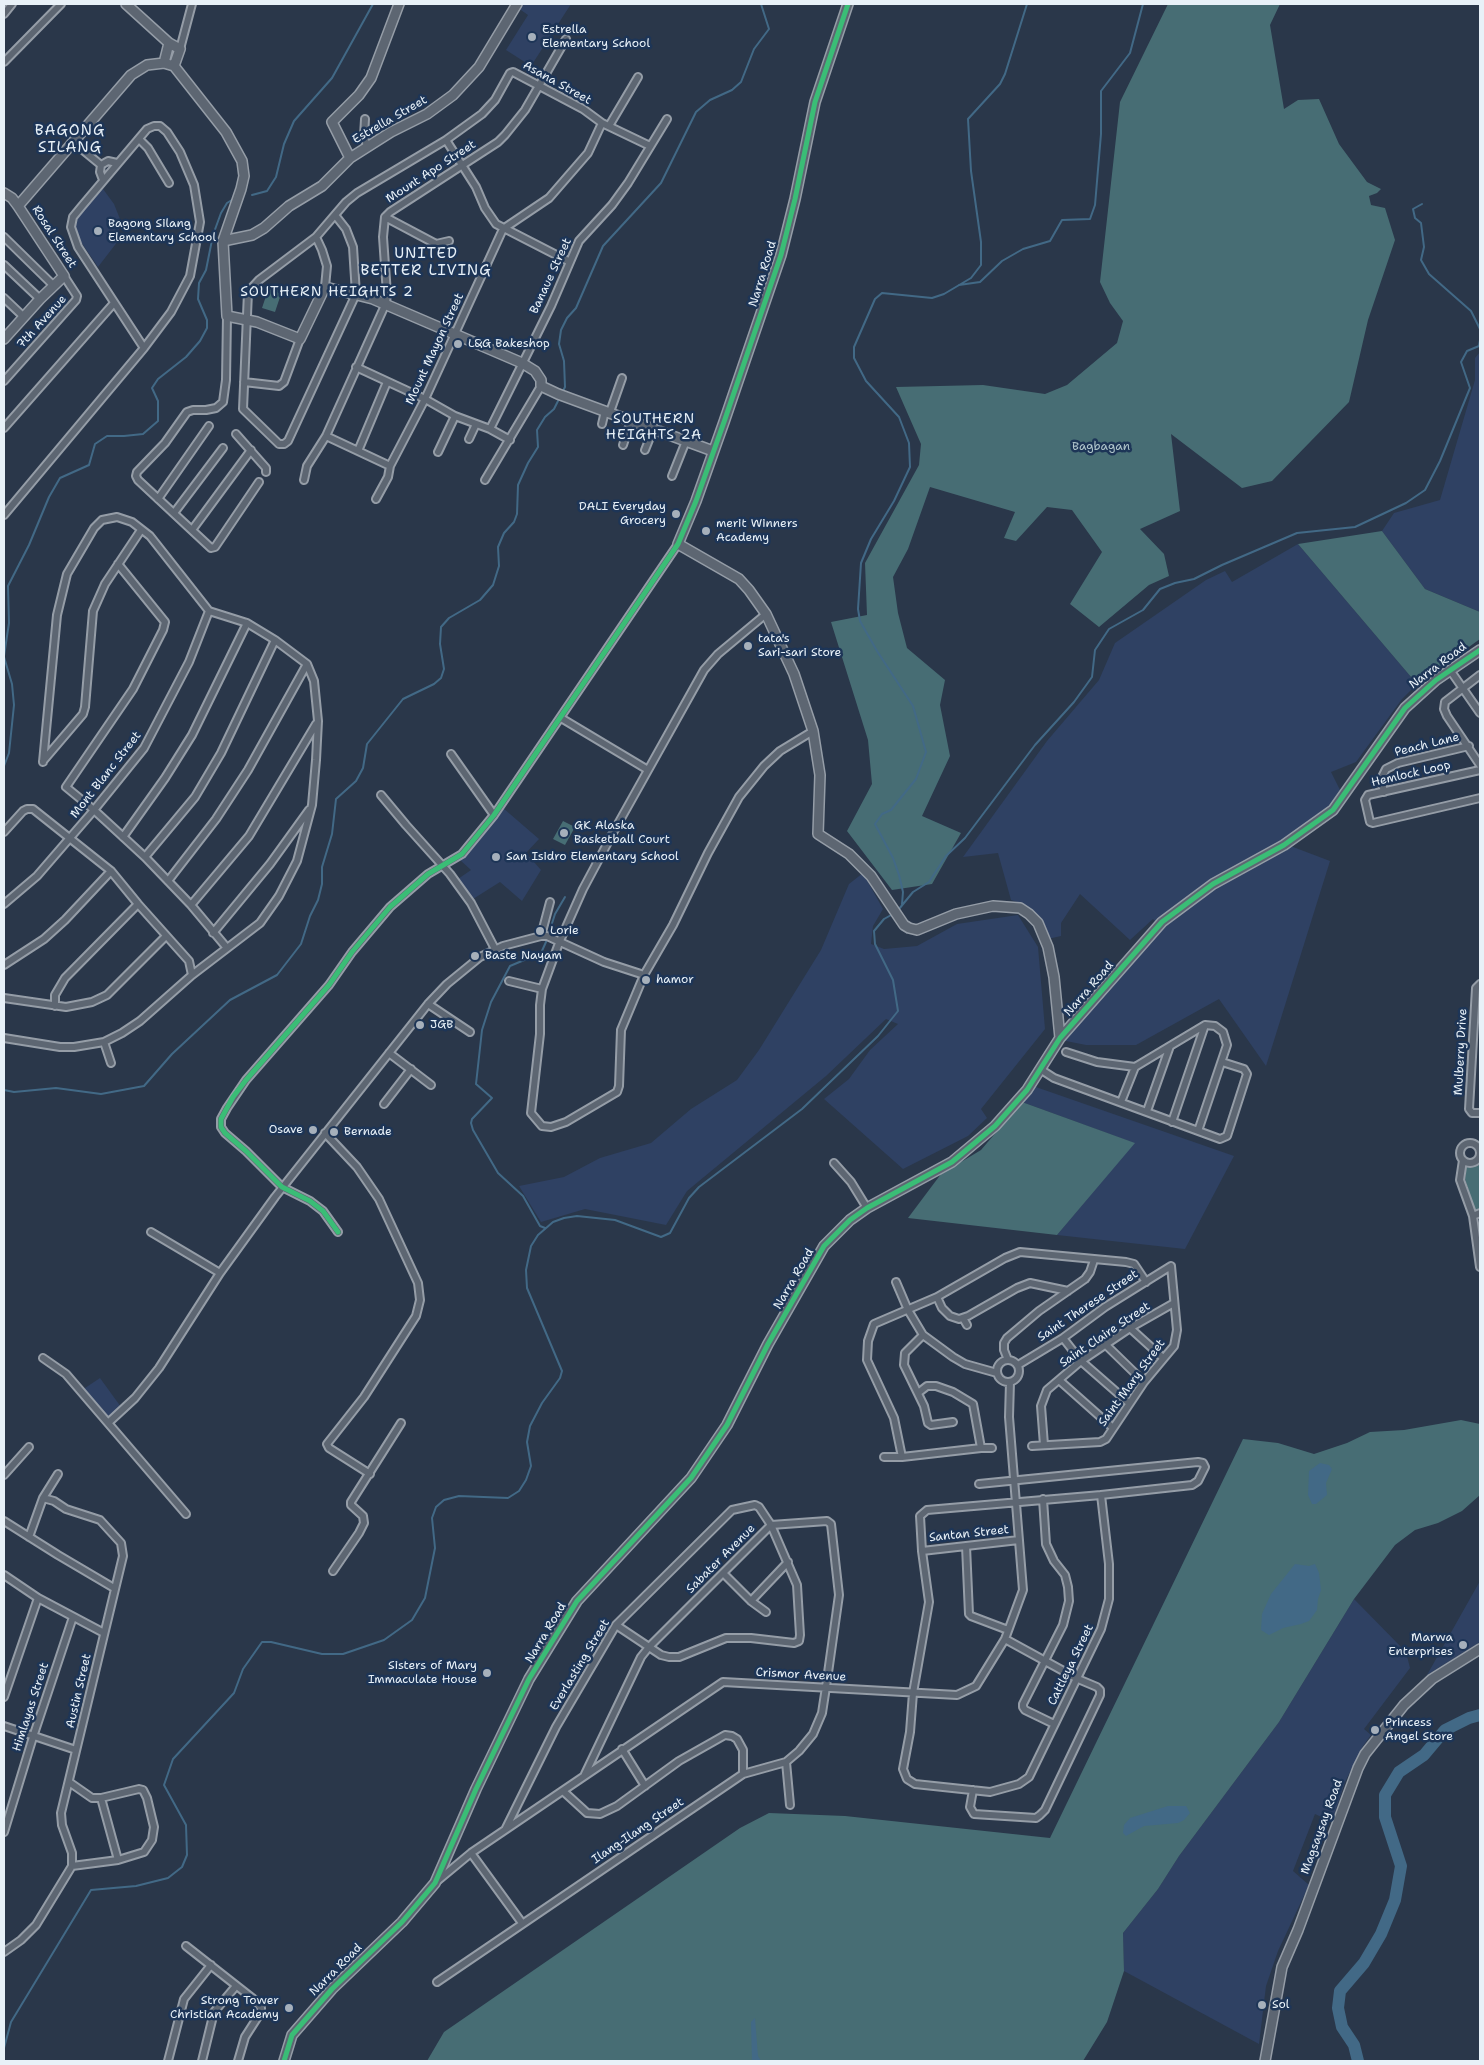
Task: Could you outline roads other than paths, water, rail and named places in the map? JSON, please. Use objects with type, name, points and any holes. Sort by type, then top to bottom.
[{"type":"street","points":[[4,14],[12,4]]},
{"type":"street","points":[[4,62],[60,4]]},
{"type":"street","points":[[126,4],[169,43],[180,49]]},
{"type":"street","points":[[174,66],[192,4]]},
{"type":"street","points":[[350,158],[332,122],[359,95],[371,78],[398,4]]},
{"type":"street","name":"Estrella Street","points":[[223,241],[246,237],[264,228],[289,206],[322,186],[350,158],[367,146],[427,114],[453,95],[479,67],[517,4]]},
{"type":"street","name":"Narra Road","points":[[678,544],[696,501],[781,255],[795,199],[815,102],[848,4]]},
{"type":"street","name":"Mount Apo Street","points":[[304,480],[308,466],[326,436],[386,303],[383,237],[385,218],[390,212],[505,135],[525,110],[566,40]]},
{"type":"street","points":[[164,63],[169,43]]},
{"type":"street","points":[[18,206],[131,75],[147,65],[164,63],[174,66],[226,132],[242,161],[244,176],[223,241],[227,316],[226,380],[223,402],[216,408],[187,412],[165,444],[137,472],[138,480],[211,548],[213,548],[259,482]]},
{"type":"street","name":"Asana Street","points":[[446,140],[482,114],[500,93],[510,73],[516,72],[583,109],[602,123],[650,146]]},
{"type":"street","points":[[609,126],[638,77]]},
{"type":"street","points":[[365,119],[364,136],[367,146]]},
{"type":"street","name":"Banaue Street","points":[[490,429],[551,306],[579,241],[612,205],[628,183],[667,119]]},
{"type":"street","points":[[503,229],[549,198],[588,153],[602,123]]},
{"type":"street","points":[[4,515],[144,348],[171,312],[190,276],[200,222],[194,186],[180,152],[167,132],[160,126],[147,129],[138,139],[73,217],[71,227],[78,248],[144,348]]},
{"type":"street","points":[[138,139],[148,148],[169,183]]},
{"type":"street","points":[[335,215],[346,229],[353,247],[356,294],[288,441],[284,444],[279,444],[246,414],[242,403],[248,292],[251,286],[316,237],[346,202],[358,193],[446,140],[476,187],[485,208],[496,224],[570,262]]},
{"type":"street","points":[[73,142],[101,165]]},
{"type":"street","points":[[101,165],[108,161],[117,163]]},
{"type":"street","points":[[101,165],[100,172],[103,180]]},
{"type":"street","name":"Rosal Street","points":[[4,194],[12,198],[18,206],[77,296],[76,300]]},
{"type":"street","points":[[385,218],[436,244],[449,241]]},
{"type":"street","name":"Mount Mayon Street","points":[[376,499],[388,477],[390,466],[425,399],[503,229]]},
{"type":"street","points":[[4,237],[53,286]]},
{"type":"street","points":[[244,382],[279,386],[284,382],[300,339],[325,287],[327,266],[316,237]]},
{"type":"street","points":[[4,265],[40,299]]},
{"type":"street","points":[[5,335],[64,276]]},
{"type":"street","points":[[325,287],[386,303],[522,363],[535,371],[541,380],[542,386],[485,480]]},
{"type":"street","points":[[4,298],[24,317]]},
{"type":"street","name":"7th Avenue","points":[[4,381],[76,300]]},
{"type":"street","points":[[4,428],[114,303]]},
{"type":"street","points":[[227,316],[246,318],[300,339]]},
{"type":"street","points":[[356,367],[425,399],[455,416],[490,429],[510,440]]},
{"type":"street","points":[[602,424],[622,378]]},
{"type":"street","points":[[358,451],[387,382]]},
{"type":"street","points":[[542,386],[713,451]]},
{"type":"street","points":[[438,452],[455,416]]},
{"type":"street","points":[[622,445],[630,420]]},
{"type":"street","points":[[469,440],[476,424]]},
{"type":"street","points":[[158,499],[209,426]]},
{"type":"street","points":[[645,450],[654,430]]},
{"type":"street","points":[[236,434],[266,468],[266,472]]},
{"type":"street","points":[[326,436],[390,466]]},
{"type":"street","points":[[672,476],[686,441]]},
{"type":"street","points":[[174,513],[223,448]]},
{"type":"street","points":[[192,530],[251,450]]},
{"type":"street","points":[[4,1038],[60,1047],[90,1045],[104,1042],[132,1027],[192,975],[260,923],[279,896],[297,860],[312,805],[318,721],[314,681],[308,664],[247,622],[209,612],[150,536],[132,522],[117,517],[102,520],[94,528],[67,574],[57,615],[43,762],[83,714],[93,611],[104,584],[142,530]]},
{"type":"street","points":[[338,1232],[323,1211],[310,1201],[282,1188],[246,1151],[225,1133],[221,1127],[221,1119],[226,1108],[246,1080],[329,985],[352,952],[390,907],[428,874],[462,854],[494,815],[678,544],[739,579],[766,614],[794,674],[813,731],[820,775],[818,834],[849,854],[871,876],[904,925],[917,930],[956,914],[993,906],[1020,908],[1029,914],[1041,928],[1048,948],[1054,977],[1060,1038]]},
{"type":"street","points":[[118,564],[165,622],[163,630],[133,689],[66,788],[94,810],[145,857],[191,905],[227,948]]},
{"type":"street","name":"Mont Blanc Street","points":[[4,904],[37,876],[144,748],[189,662],[209,612]]},
{"type":"street","points":[[766,614],[718,654],[704,670],[584,889],[559,943],[542,989],[540,1034],[531,1113],[546,1128],[570,1120],[617,1092],[619,1086],[621,1030],[644,975],[673,925],[708,853],[739,797],[764,766],[780,751],[813,731]]},
{"type":"street","points":[[123,837],[165,778],[192,735],[247,622]]},
{"type":"street","points":[[145,857],[195,797],[217,760],[275,640]]},
{"type":"street","name":"Narra Road","points":[[284,2061],[292,2035],[332,1989],[402,1922],[435,1883],[476,1789],[530,1679],[577,1601],[691,1478],[726,1425],[768,1344],[824,1246],[850,1220],[867,1208],[952,1162],[978,1142],[1012,1109],[1060,1038],[1162,922],[1213,884],[1284,845],[1333,810],[1405,708],[1420,693],[1480,650]]},
{"type":"street","points":[[168,881],[216,819],[248,770],[308,664]]},
{"type":"street","points":[[1450,670],[1480,713]]},
{"type":"street","points":[[1480,674],[1445,702],[1444,708],[1447,716],[1480,765]]},
{"type":"street","points":[[560,718],[648,770]]},
{"type":"street","points":[[191,905],[249,836],[318,721]]},
{"type":"street","name":"Peach Lane","points":[[1384,792],[1381,779],[1386,769],[1398,763],[1469,746]]},
{"type":"street","points":[[451,754],[494,815]]},
{"type":"street","name":"Hemlock Loop","points":[[1480,770],[1368,795],[1365,800],[1370,822],[1373,823],[1480,798]]},
{"type":"street","points":[[381,795],[444,866],[471,903],[495,950]]},
{"type":"street","points":[[213,933],[270,864],[312,805]]},
{"type":"street","points":[[4,832],[23,811],[33,809],[68,839],[111,871],[189,961],[192,975]]},
{"type":"street","points":[[4,965],[44,939],[65,920],[111,871]]},
{"type":"street","points":[[546,937],[550,902]]},
{"type":"street","points":[[55,1006],[55,995],[65,978],[138,904]]},
{"type":"street","points":[[4,998],[55,1006],[80,1005],[108,995],[166,936]]},
{"type":"street","points":[[108,1423],[135,1398],[159,1368],[220,1273],[282,1188],[428,1004],[462,970],[480,956],[495,950],[546,937],[604,962],[644,975]]},
{"type":"street","points":[[509,981],[542,989]]},
{"type":"street","name":"Mulberry Drive","points":[[1480,984],[1476,988],[1470,1109],[1472,1113],[1480,1113]]},
{"type":"street","points":[[428,1004],[470,1032]]},
{"type":"street","points":[[1172,1122],[1205,1025]]},
{"type":"street","points":[[1121,1102],[1135,1067],[1205,1025],[1216,1026],[1223,1032],[1227,1045],[1198,1131]]},
{"type":"street","points":[[104,1042],[111,1063]]},
{"type":"street","points":[[1146,1112],[1170,1046]]},
{"type":"street","points":[[1066,1052],[1097,1062],[1135,1067]]},
{"type":"street","points":[[389,1053],[431,1085]]},
{"type":"street","points":[[1040,1069],[1054,1078],[1220,1139],[1227,1136],[1246,1074],[1244,1069],[1222,1062]]},
{"type":"street","points":[[384,1104],[411,1070]]},
{"type":"street","points":[[325,1133],[356,1167],[379,1198],[418,1283],[420,1300],[416,1316],[364,1397],[327,1444],[329,1448],[370,1474]]},
{"type":"street","points":[[1466,1143],[1478,1146],[1480,1152],[1474,1162],[1468,1163],[1463,1160],[1460,1154],[1461,1148],[1466,1143]]},
{"type":"street","points":[[1463,1160],[1460,1180],[1473,1216],[1479,1244],[1480,1267]]},
{"type":"street","points":[[834,1163],[851,1182],[867,1208]]},
{"type":"street","points":[[1473,1216],[1480,1213]]},
{"type":"street","points":[[151,1232],[220,1273]]},
{"type":"street","points":[[902,1457],[894,1418],[867,1360],[868,1341],[874,1324],[937,1297],[1005,1258],[1020,1252],[1126,1262],[1134,1264],[1146,1282]]},
{"type":"street","points":[[1008,1360],[1004,1350],[1004,1343],[1008,1338],[1039,1311],[1085,1279],[1090,1272],[1094,1260]]},
{"type":"street","name":"Saint Therese Street","points":[[1018,1365],[1063,1338],[1105,1307],[1171,1266]]},
{"type":"street","name":"Saint Mary Street","points":[[1032,1446],[1100,1442],[1106,1439],[1144,1382],[1174,1346],[1177,1330],[1171,1266]]},
{"type":"street","points":[[896,1282],[908,1310],[923,1335],[959,1360],[997,1373]]},
{"type":"street","points":[[937,1297],[942,1308],[950,1316],[959,1319],[1030,1283],[1068,1291]]},
{"type":"street","name":"Saint Claire Street","points":[[1044,1445],[1041,1406],[1047,1390],[1081,1362],[1130,1328],[1174,1303]]},
{"type":"street","points":[[963,1318],[967,1325]]},
{"type":"street","points":[[1130,1328],[1163,1358]]},
{"type":"street","points":[[923,1335],[905,1353],[903,1358],[904,1365],[924,1406],[928,1423],[931,1425],[953,1422]]},
{"type":"street","points":[[1063,1338],[1081,1362],[1129,1403]]},
{"type":"street","points":[[1106,1345],[1144,1382]]},
{"type":"street","points":[[43,1358],[66,1374],[186,1514]]},
{"type":"street","points":[[1008,1360],[1014,1361],[1018,1365],[1019,1376],[1010,1382],[1000,1379],[997,1373],[998,1366],[1008,1360]]},
{"type":"street","points":[[1059,1380],[1113,1428]]},
{"type":"street","name":"Crismor Avenue","points":[[435,1883],[471,1853],[723,1682],[957,1695],[967,1692],[976,1686],[1005,1640],[1023,1590],[1008,1417],[1010,1382]]},
{"type":"street","points":[[918,1393],[927,1386],[936,1386],[953,1392],[973,1404],[981,1448]]},
{"type":"street","points":[[333,1571],[364,1523],[363,1516],[350,1502],[370,1474],[401,1423]]},
{"type":"street","points":[[4,1474],[11,1469],[29,1447]]},
{"type":"street","points":[[884,1457],[992,1448]]},
{"type":"street","points":[[979,1484],[1198,1462],[1204,1463],[1205,1467],[1198,1481],[1192,1484],[1101,1495]]},
{"type":"street","points":[[29,1537],[42,1498],[58,1474]]},
{"type":"street","name":"Cattleya Street","points":[[1101,1495],[1109,1564],[1109,1599],[1102,1629],[1029,1777],[1020,1784],[990,1792],[915,1784],[907,1779],[903,1769],[910,1732],[913,1693],[929,1602],[922,1551],[920,1516],[927,1510],[1044,1499],[1101,1495]]},
{"type":"street","name":"Austin Street","points":[[42,1498],[66,1509],[100,1520],[121,1542],[123,1556],[68,1782],[61,1821],[72,1853],[72,1866]]},
{"type":"street","points":[[1044,1499],[1046,1544],[1054,1561],[1065,1575],[1068,1587],[1068,1601],[1063,1625],[1023,1707],[1025,1710],[1054,1724]]},
{"type":"street","name":"Everlasting Street","points":[[505,1830],[556,1727],[616,1625],[732,1510],[755,1505],[759,1507],[771,1525]]},
{"type":"street","points":[[4,1521],[114,1588]]},
{"type":"street","name":"Sabater Avenue","points":[[585,1774],[641,1657],[771,1525],[827,1521],[832,1528],[839,1595],[826,1687]]},
{"type":"street","points":[[616,1625],[661,1655],[679,1657],[726,1638],[751,1638],[794,1643],[799,1641],[797,1585],[771,1525]]},
{"type":"street","name":"Santan Street","points":[[922,1551],[1019,1540]]},
{"type":"street","points":[[966,1546],[967,1610],[972,1616],[1008,1630]]},
{"type":"street","points":[[751,1601],[788,1562]]},
{"type":"street","points":[[723,1573],[751,1601],[766,1612]]},
{"type":"street","points":[[4,1578],[104,1633]]},
{"type":"street","points":[[4,1697],[38,1598]]},
{"type":"street","name":"Himlayas Street","points":[[4,1832],[73,1617]]},
{"type":"street","points":[[973,1790],[970,1806],[974,1814],[1036,1818],[1045,1810],[1100,1695],[1100,1690],[1097,1687],[1078,1679],[1046,1660],[1005,1640]]},
{"type":"street","name":"Magsaysay Road","points":[[1265,2061],[1282,1967],[1365,1754],[1404,1705],[1432,1679],[1480,1649]]},
{"type":"street","name":"Ilang-Ilang Street","points":[[437,1982],[743,1774],[786,1762],[799,1751],[813,1734],[822,1713],[826,1687]]},
{"type":"street","points":[[4,1726],[76,1750]]},
{"type":"street","points":[[563,1791],[587,1813],[600,1814],[617,1806],[679,1761],[725,1735],[737,1739],[743,1750],[743,1774]]},
{"type":"street","points":[[622,1749],[645,1786]]},
{"type":"street","points":[[786,1762],[790,1805]]},
{"type":"street","points":[[4,1952],[21,1940],[36,1925],[72,1866],[136,1856],[149,1847],[154,1834],[147,1798],[143,1790],[139,1789],[102,1798],[88,1796],[68,1782]]},
{"type":"street","points":[[102,1798],[118,1860]]},
{"type":"street","points":[[471,1853],[522,1923]]},
{"type":"street","points":[[186,1946],[259,2004],[262,2012],[245,2036],[238,2061]]},
{"type":"street","points":[[168,2061],[184,1998],[211,1965]]},
{"type":"street","points":[[202,2061],[214,2012],[236,1986]]},
{"type":"waterway","points":[[252,195],[267,191],[276,177],[284,144],[294,121],[332,78],[373,4]]},
{"type":"waterway","points":[[562,393],[565,387],[564,361],[559,344],[561,330],[567,318],[576,308],[603,246],[661,183],[696,112],[710,100],[732,90],[741,82],[754,49],[769,29],[761,4]]},
{"type":"waterway","points":[[902,904],[903,892],[899,875],[893,858],[875,824],[882,814],[891,810],[916,779],[926,752],[913,706],[877,651],[860,621],[858,609],[861,563],[871,539],[894,501],[910,467],[909,443],[899,417],[866,381],[854,358],[854,347],[875,299],[882,293],[932,298],[944,294],[971,278],[981,265],[981,242],[971,171],[968,119],[1000,84],[1005,74],[1027,4]]},
{"type":"waterway","points":[[959,285],[980,282],[1002,261],[1023,249],[1050,241],[1062,220],[1090,219],[1095,205],[1101,134],[1101,91],[1130,53],[1143,4]]},
{"type":"waterway","points":[[4,656],[9,623],[8,586],[29,545],[49,497],[60,478],[89,465],[95,444],[107,436],[143,434],[158,421],[158,401],[152,388],[158,379],[186,357],[200,341],[207,328],[207,320],[198,299],[199,283],[206,270],[213,235],[221,213],[227,203],[235,198]]},
{"type":"waterway","points":[[1422,204],[1413,209],[1415,218],[1421,223],[1424,247],[1421,260],[1429,274],[1471,311],[1480,329]]},
{"type":"waterway","points":[[899,909],[913,892],[929,882],[946,856],[965,838],[1035,745],[1074,702],[1092,677],[1095,650],[1109,629],[1143,610],[1160,589],[1175,583],[1194,579],[1297,533],[1355,527],[1406,503],[1425,490],[1440,461],[1470,388],[1461,362],[1467,351],[1479,346],[1480,340]]},
{"type":"waterway","points":[[4,1090],[14,1092],[56,1088],[101,1094],[144,1086],[172,1054],[230,1000],[277,975],[301,944],[310,916],[318,900],[322,884],[322,867],[332,834],[336,799],[356,781],[363,768],[367,744],[403,699],[434,684],[441,678],[444,669],[440,644],[441,627],[449,618],[480,600],[493,585],[499,566],[498,547],[504,533],[514,522],[517,514],[518,485],[538,447],[537,430],[545,417],[554,409],[560,397]]},
{"type":"waterway","points":[[4,657],[12,684],[14,705],[9,753],[4,766]]},
{"type":"waterway","points":[[545,1228],[540,1226],[523,1196],[498,1173],[473,1130],[471,1123],[472,1119],[492,1098],[476,1084],[482,1030],[491,1002],[510,966],[541,953],[555,914],[565,897]]},
{"type":"waterway","points":[[4,2048],[11,2022],[91,1890],[136,1886],[168,1878],[182,1867],[187,1855],[186,1825],[164,1785],[173,1759],[234,1693],[243,1669],[262,1642],[271,1642],[322,1654],[343,1654],[384,1640],[412,1620],[425,1598],[435,1548],[432,1518],[436,1507],[444,1500],[459,1496],[508,1498],[519,1491],[526,1480],[531,1466],[527,1442],[530,1426],[542,1403],[560,1378],[562,1371],[527,1288],[526,1270],[531,1246],[538,1235],[553,1222],[577,1216],[615,1220],[661,1237],[670,1233],[689,1198],[699,1187],[802,1109],[878,1036],[898,1011],[893,980],[875,944],[874,931],[884,919],[893,914]]},
{"type":"waterway","points":[[1358,2061],[1354,2045],[1342,2027],[1338,2008],[1340,1991],[1364,1963],[1381,1934],[1395,1900],[1401,1866],[1385,1817],[1385,1795],[1399,1772],[1424,1755],[1445,1730],[1469,1718],[1480,1715]]},
{"type":"place","name":"Estrella Elementary School","points":[[532,37]]},
{"type":"place","name":"Bagong Silang Elementary School","points":[[98,231]]},
{"type":"place","name":"L&G Bakeshop","points":[[458,344]]},
{"type":"place","name":"DALI Everyday Grocery","points":[[676,514]]},
{"type":"place","name":"merit Winners Academy","points":[[706,531]]},
{"type":"place","name":"tata's Sari-sari Store","points":[[748,646]]},
{"type":"place","name":"GK Alaska Basketball Court","points":[[564,833]]},
{"type":"place","name":"San Isidro Elementary School","points":[[496,857]]},
{"type":"place","name":"Lorie","points":[[540,931]]},
{"type":"place","name":"Baste Nayam","points":[[475,956]]},
{"type":"place","name":"hamor","points":[[646,980]]},
{"type":"place","name":"JGB","points":[[420,1025]]},
{"type":"place","name":"Osave","points":[[313,1130]]},
{"type":"place","name":"Bernade","points":[[334,1132]]},
{"type":"place","name":"Marwa Enterprises","points":[[1463,1645]]},
{"type":"place","name":"Sisters of Mary Immaculate House","points":[[487,1673]]},
{"type":"place","name":"Princess Angel Store","points":[[1375,1730]]},
{"type":"place","name":"Sol","points":[[1262,2005]]},
{"type":"place","name":"Strong Tower Christian Academy","points":[[289,2008]]},
{"type":"district","name":"BAGONG SILANG","points":[[70,140]]},
{"type":"district","name":"UNITED BETTER LIVING","points":[[426,262]]},
{"type":"district","name":"SOUTHERN HEIGHTS 2","points":[[327,292]]},
{"type":"district","name":"SOUTHERN HEIGHTS 2A","points":[[654,428]]},
{"type":"park label","name":"Bagbagan","points":[[1101,447]]}]
